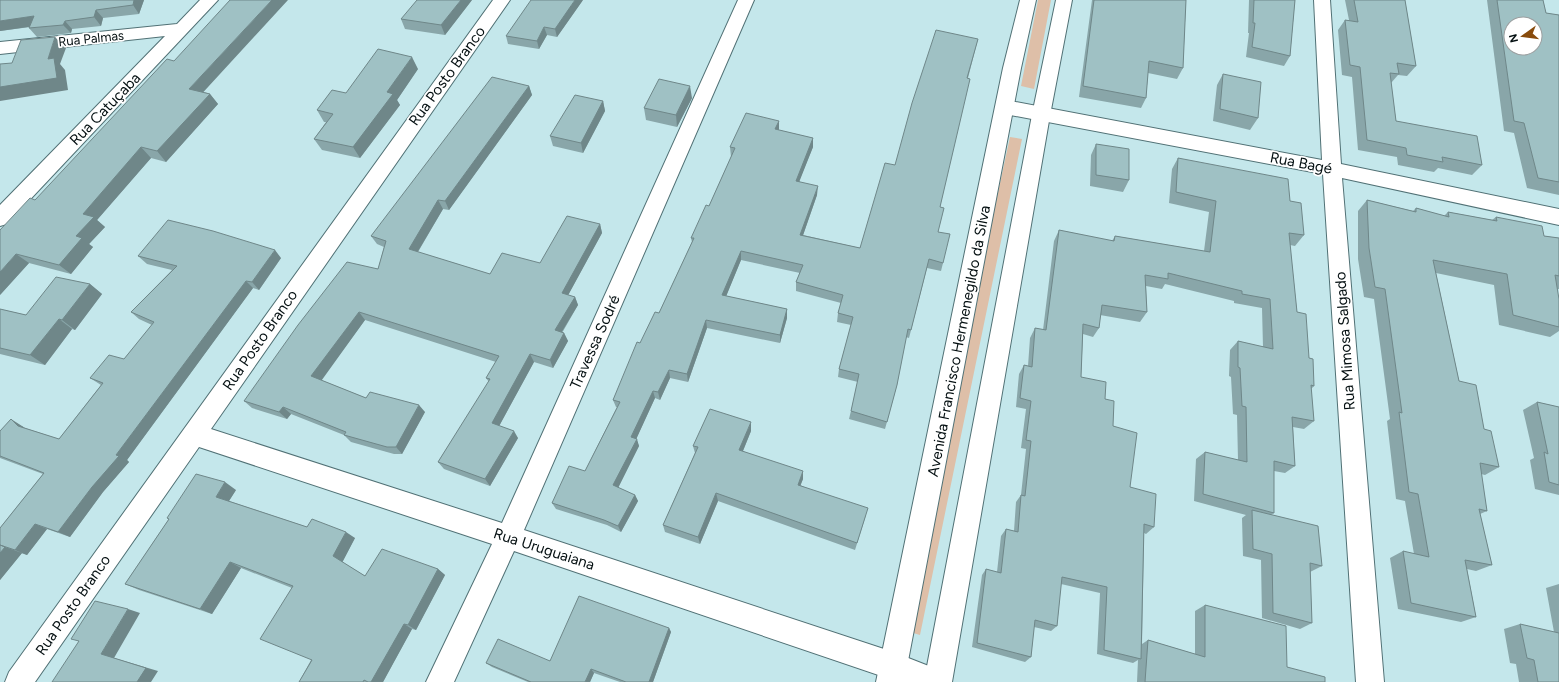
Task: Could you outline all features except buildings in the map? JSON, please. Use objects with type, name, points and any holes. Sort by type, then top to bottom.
[{"type":"street","name":"Rua Catuçaba","points":[[0,218],[210,0]]},
{"type":"street","name":"Rua Posto Branco","points":[[19,682],[193,434],[502,0]]},
{"type":"street","name":"Travessa Sodré","points":[[440,682],[508,536],[746,0]]},
{"type":"street","name":"Avenida Francisco Hermenegildo da Silva","points":[[892,674],[1005,107],[1028,0]]},
{"type":"street","points":[[938,682],[1041,115],[1064,0]]},
{"type":"street","name":"Rua Mimosa Salgado","points":[[1322,0],[1332,169],[1370,682]]},
{"type":"street","name":"Rua Palmas","points":[[0,48],[181,29]]},
{"type":"street","name":"Rua Bagé","points":[[1005,107],[1332,169],[1559,217]]},
{"type":"street","name":"Rua Uruguaiana","points":[[193,434],[508,536],[892,674],[934,682]]},
{"type":"shaded area","points":[[1038,0],[1051,0],[1034,89],[1021,86]]},
{"type":"shaded area","points":[[1010,137],[1022,139],[920,635],[903,630]]}]
